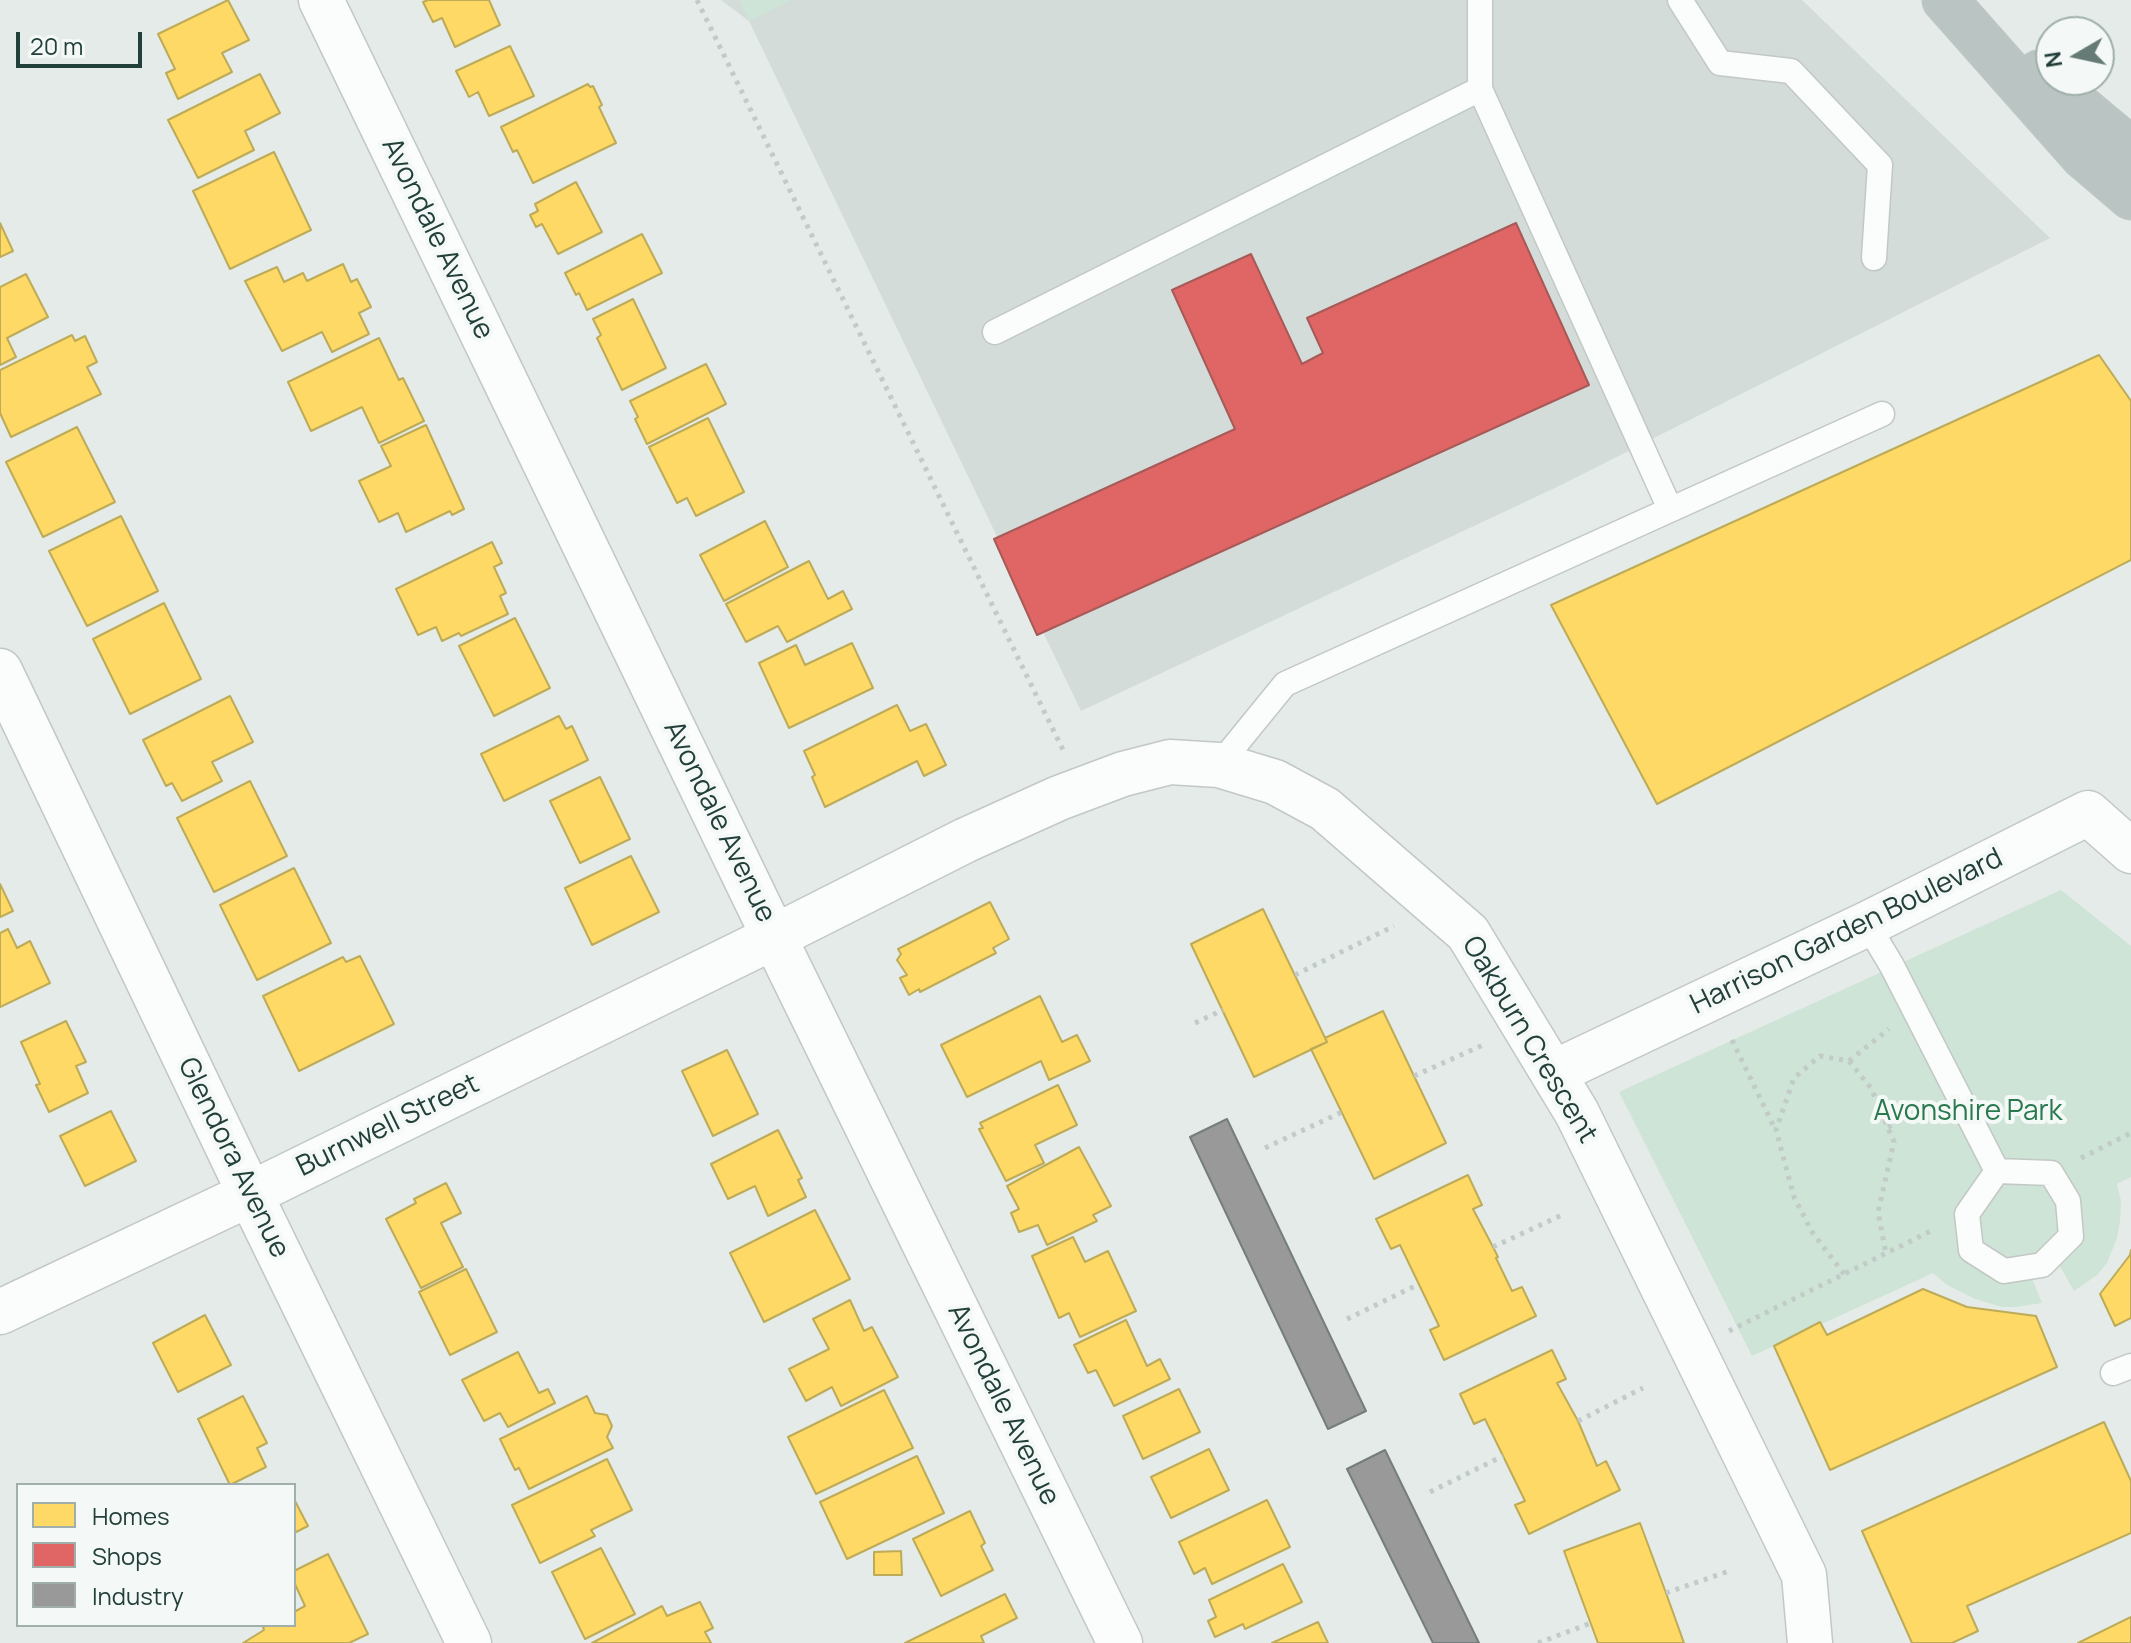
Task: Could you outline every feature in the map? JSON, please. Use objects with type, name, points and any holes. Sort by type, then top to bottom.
[{"type":"highway","points":[[1945,0],[2083,156],[2131,197]]},
{"type":"highway","points":[[1952,0],[2131,150]]},
{"type":"street","name":"Avondale Avenue","points":[[321,0],[1120,1643]]},
{"type":"street","name":"Glendora Avenue","points":[[0,671],[469,1643]]},
{"type":"street","name":"Oakburn Crescent","points":[[774,937],[966,840],[1059,798],[1123,774],[1170,762],[1219,765],[1275,782],[1325,809],[1468,933],[1577,1113],[1804,1575],[1810,1643]]},
{"type":"street","name":"Harrison Garden Boulevard","points":[[1553,1073],[1867,924],[2088,813],[2131,851]]},
{"type":"street","name":"Burnwell Street","points":[[0,1312],[250,1194],[774,937]]},
{"type":"lane","points":[[1480,0],[1480,89],[1670,509]]},
{"type":"lane","points":[[1680,0],[1720,63],[1791,71],[1880,165],[1874,258]]},
{"type":"lane","points":[[995,332],[1480,89]]},
{"type":"lane","points":[[1219,765],[1285,684],[1882,414]]},
{"type":"lane","points":[[1867,924],[1915,1010],[1997,1171]]},
{"type":"lane","points":[[1997,1171],[2051,1173],[2068,1201],[2071,1236],[2042,1265],[2004,1271],[1971,1250],[1967,1214],[1997,1171]]},
{"type":"path","points":[[697,0],[1082,790]]},
{"type":"path","points":[[1295,975],[1396,925]]},
{"type":"path","points":[[1195,1023],[1223,1010]]},
{"type":"path","points":[[1849,1061],[1915,1010]]},
{"type":"path","points":[[1732,1040],[1776,1130],[1794,1197],[1812,1232],[1844,1274]]},
{"type":"path","points":[[1414,1076],[1483,1045]]},
{"type":"path","points":[[1776,1130],[1794,1078],[1820,1056],[1849,1061],[1871,1088],[1894,1142],[1878,1212],[1886,1254]]},
{"type":"path","points":[[1888,1127],[1957,1092]]},
{"type":"path","points":[[1265,1148],[1342,1112]]},
{"type":"path","points":[[2051,1173],[2131,1133]]},
{"type":"path","points":[[1692,1349],[1967,1214]]},
{"type":"path","points":[[1493,1247],[1562,1215]]},
{"type":"path","points":[[1347,1319],[1419,1284]]},
{"type":"path","points":[[1578,1421],[1643,1388]]},
{"type":"path","points":[[1430,1492],[1503,1456]]},
{"type":"path","points":[[1666,1593],[1732,1570]]},
{"type":"path","points":[[1538,1643],[1591,1623]]},
{"type":"shaded area","points":[[721,0],[1802,0],[2050,238],[1561,485],[1081,711],[749,21]]},
{"type":"green space","points":[[739,0],[791,0],[749,21]]},
{"type":"green space","name":"Avonshire Park","points":[[2061,890],[2131,946],[2131,1177],[2117,1184],[2121,1201],[2120,1221],[2107,1263],[2097,1275],[2074,1291],[2057,1261],[2031,1276],[2042,1303],[2016,1307],[2002,1307],[1975,1299],[1947,1285],[1933,1273],[1752,1356],[1619,1092]]},
{"type":"building: Homes","points":[[228,0],[249,40],[222,53],[232,72],[178,99],[166,73],[175,69],[158,34]]},
{"type":"building: Homes","points":[[489,0],[500,25],[455,47],[442,18],[433,22],[423,2]]},
{"type":"building: Homes","points":[[510,46],[534,96],[489,116],[478,92],[469,97],[456,71]]},
{"type":"building: Homes","points":[[260,74],[280,113],[245,131],[254,150],[198,178],[168,120]]},
{"type":"building: Homes","points":[[588,84],[593,86],[616,143],[533,183],[517,150],[513,152],[501,127]]},
{"type":"building: Homes","points":[[274,152],[311,230],[230,269],[193,191]]},
{"type":"building: Homes","points":[[576,182],[602,232],[558,254],[542,224],[536,227],[530,215],[538,211],[535,204]]},
{"type":"building: Homes","points":[[0,223],[13,251],[0,257]]},
{"type":"building: Homes","points":[[642,234],[662,273],[587,310],[565,273]]},
{"type":"building: Homes","points":[[343,264],[351,282],[357,279],[371,307],[359,313],[369,334],[332,352],[322,332],[282,351],[245,281],[277,267],[284,282],[303,273],[307,281]]},
{"type":"building: Homes","points":[[26,274],[48,317],[7,338],[16,357],[0,365],[0,287]]},
{"type":"building: Homes","points":[[633,299],[666,368],[622,390],[597,338],[601,335],[593,319]]},
{"type":"building: Homes","points":[[72,335],[75,341],[85,336],[97,362],[87,367],[101,394],[11,437],[0,413],[0,370]]},
{"type":"building: Homes","points":[[379,338],[399,380],[403,378],[424,421],[379,443],[362,407],[311,431],[288,382]]},
{"type":"building: Homes","points":[[2099,355],[2131,401],[2131,560],[1657,804],[1551,605]]},
{"type":"building: Homes","points":[[706,364],[726,404],[647,444],[630,401]]},
{"type":"building: Homes","points":[[708,418],[744,492],[696,516],[687,498],[677,503],[649,447]]},
{"type":"building: Homes","points":[[426,425],[464,509],[452,515],[450,511],[406,532],[398,513],[379,522],[359,481],[391,466],[381,446]]},
{"type":"building: Homes","points":[[77,427],[115,502],[43,537],[6,462]]},
{"type":"building: Homes","points":[[121,516],[158,591],[87,626],[49,551]]},
{"type":"building: Homes","points":[[765,521],[788,567],[724,601],[700,555]]},
{"type":"building: Homes","points":[[492,542],[502,563],[494,567],[506,593],[500,596],[508,614],[461,636],[459,633],[442,641],[436,627],[418,635],[396,589]]},
{"type":"building: Homes","points":[[809,561],[828,599],[843,591],[852,609],[787,642],[778,626],[746,642],[726,604]]},
{"type":"building: Homes","points":[[164,603],[201,679],[130,714],[93,639]]},
{"type":"building: Homes","points":[[515,618],[550,688],[494,716],[459,646]]},
{"type":"building: Homes","points":[[852,643],[873,688],[789,728],[759,663],[796,645],[805,665]]},
{"type":"building: Homes","points":[[230,696],[253,742],[212,762],[222,781],[182,801],[172,783],[166,786],[143,740]]},
{"type":"building: Homes","points":[[897,705],[910,731],[926,724],[946,765],[924,776],[917,761],[825,807],[804,751]]},
{"type":"building: Homes","points":[[559,716],[566,729],[572,726],[588,760],[504,801],[481,754]]},
{"type":"building: Homes","points":[[600,777],[630,839],[580,863],[550,801]]},
{"type":"building: Homes","points":[[250,781],[287,856],[214,892],[177,818]]},
{"type":"building: Homes","points":[[631,856],[659,912],[592,945],[565,888]]},
{"type":"building: Homes","points":[[294,868],[331,943],[257,980],[220,905]]},
{"type":"building: Homes","points":[[0,884],[13,911],[0,917]]},
{"type":"building: Homes","points":[[990,902],[1009,939],[993,948],[996,953],[909,995],[900,978],[907,975],[897,960],[901,954],[898,949]]},
{"type":"building: Homes","points":[[1263,909],[1327,1042],[1254,1077],[1191,944]]},
{"type":"building: Homes","points":[[8,929],[17,948],[30,941],[50,983],[0,1007],[0,933]]},
{"type":"building: Homes","points":[[360,956],[394,1024],[299,1071],[263,996],[343,957],[346,962]]},
{"type":"building: Homes","points":[[1040,996],[1062,1042],[1077,1035],[1090,1061],[1049,1080],[1041,1061],[967,1097],[941,1045]]},
{"type":"building: Homes","points":[[1383,1011],[1446,1143],[1374,1179],[1311,1049],[1327,1042],[1325,1038]]},
{"type":"building: Homes","points":[[66,1021],[86,1062],[76,1066],[88,1093],[49,1112],[21,1042]]},
{"type":"building: Homes","points":[[727,1050],[758,1114],[713,1136],[682,1071]]},
{"type":"building: Homes","points":[[1058,1085],[1077,1125],[1035,1145],[1044,1163],[1006,1181],[979,1129],[983,1128],[980,1123]]},
{"type":"building: Homes","points":[[111,1111],[136,1161],[85,1186],[60,1136]]},
{"type":"building: Homes","points":[[778,1130],[802,1178],[798,1180],[806,1197],[768,1216],[755,1186],[728,1199],[711,1164]]},
{"type":"building: Homes","points":[[1079,1147],[1111,1206],[1093,1215],[1097,1221],[1047,1245],[1038,1225],[1019,1232],[1011,1213],[1019,1209],[1007,1186]]},
{"type":"building: Homes","points":[[1468,1175],[1482,1205],[1473,1209],[1496,1258],[1512,1291],[1522,1287],[1536,1316],[1444,1360],[1430,1330],[1439,1326],[1400,1245],[1391,1249],[1376,1219]]},
{"type":"building: Homes","points":[[446,1183],[461,1213],[441,1223],[463,1267],[421,1288],[386,1219],[416,1203],[414,1199]]},
{"type":"building: Homes","points":[[815,1210],[850,1279],[764,1322],[730,1253]]},
{"type":"building: Homes","points":[[1073,1237],[1085,1262],[1108,1251],[1136,1311],[1080,1337],[1069,1313],[1059,1318],[1032,1256]]},
{"type":"building: Homes","points":[[2131,1250],[2131,1318],[2115,1326],[2100,1294]]},
{"type":"building: Homes","points":[[466,1269],[497,1332],[450,1355],[419,1292]]},
{"type":"building: Homes","points":[[1923,1289],[1967,1307],[2036,1316],[2057,1367],[1830,1470],[1774,1346],[1820,1322],[1827,1335]]},
{"type":"building: Homes","points":[[850,1300],[864,1331],[872,1327],[898,1377],[841,1406],[832,1387],[806,1401],[789,1369],[829,1349],[813,1319]]},
{"type":"building: Homes","points":[[205,1315],[231,1365],[178,1392],[153,1343]]},
{"type":"building: Homes","points":[[1126,1320],[1147,1366],[1160,1359],[1170,1379],[1114,1406],[1096,1370],[1088,1373],[1074,1345]]},
{"type":"building: Homes","points":[[1552,1350],[1566,1379],[1557,1383],[1578,1421],[1597,1466],[1606,1461],[1620,1490],[1529,1534],[1515,1505],[1525,1501],[1485,1419],[1474,1424],[1460,1394]]},
{"type":"building: Homes","points":[[518,1352],[539,1393],[548,1389],[555,1403],[508,1427],[500,1413],[484,1421],[462,1380]]},
{"type":"building: Homes","points":[[1179,1389],[1200,1432],[1143,1459],[1123,1416]]},
{"type":"building: Homes","points":[[884,1390],[913,1448],[816,1494],[788,1437]]},
{"type":"building: Homes","points":[[243,1396],[267,1443],[257,1448],[266,1467],[229,1483],[198,1419]]},
{"type":"building: Homes","points":[[587,1396],[595,1413],[607,1415],[612,1426],[607,1437],[613,1448],[529,1489],[519,1468],[515,1470],[500,1439]]},
{"type":"building: Homes","points":[[2104,1422],[2131,1481],[2131,1533],[1967,1606],[1978,1631],[1952,1643],[1912,1643],[1862,1531]]},
{"type":"building: Homes","points":[[1209,1449],[1229,1490],[1171,1518],[1151,1477]]},
{"type":"building: Homes","points":[[917,1456],[944,1513],[847,1559],[820,1502]]},
{"type":"building: Homes","points":[[607,1459],[632,1510],[591,1530],[595,1536],[540,1563],[512,1505]]},
{"type":"building: Homes","points":[[1267,1500],[1290,1547],[1212,1584],[1205,1568],[1194,1574],[1179,1542]]},
{"type":"building: Homes","points":[[296,1503],[308,1526],[296,1532]]},
{"type":"building: Homes","points":[[970,1511],[985,1543],[981,1546],[993,1570],[941,1596],[913,1539]]},
{"type":"building: Homes","points":[[1640,1523],[1684,1643],[1598,1643],[1564,1551]]},
{"type":"building: Homes","points":[[601,1548],[635,1614],[585,1639],[552,1572]]},
{"type":"building: Homes","points":[[901,1551],[902,1575],[874,1575],[874,1552]]},
{"type":"building: Homes","points":[[328,1554],[368,1634],[349,1643],[243,1643],[264,1630],[263,1627],[296,1627],[296,1611],[305,1606],[296,1586],[296,1570]]},
{"type":"building: Homes","points":[[1283,1564],[1302,1602],[1245,1629],[1243,1624],[1215,1637],[1208,1621],[1216,1617],[1209,1600]]},
{"type":"building: Homes","points":[[1005,1594],[1017,1618],[981,1636],[984,1643],[905,1643]]},
{"type":"building: Homes","points":[[700,1602],[713,1628],[705,1632],[711,1643],[592,1643],[662,1606],[667,1616]]},
{"type":"building: Homes","points":[[2131,1617],[2131,1643],[2078,1643]]},
{"type":"building: Homes","points":[[1318,1622],[1328,1643],[1272,1643]]},
{"type":"building: Shops","points":[[1516,223],[1589,385],[1037,635],[994,539],[1235,429],[1172,290],[1251,254],[1302,364],[1323,353],[1307,318]]},
{"type":"building: Industry","points":[[1227,1119],[1366,1411],[1328,1429],[1190,1137]]},
{"type":"building: Industry","points":[[1385,1450],[1479,1643],[1433,1643],[1347,1469]]}]
